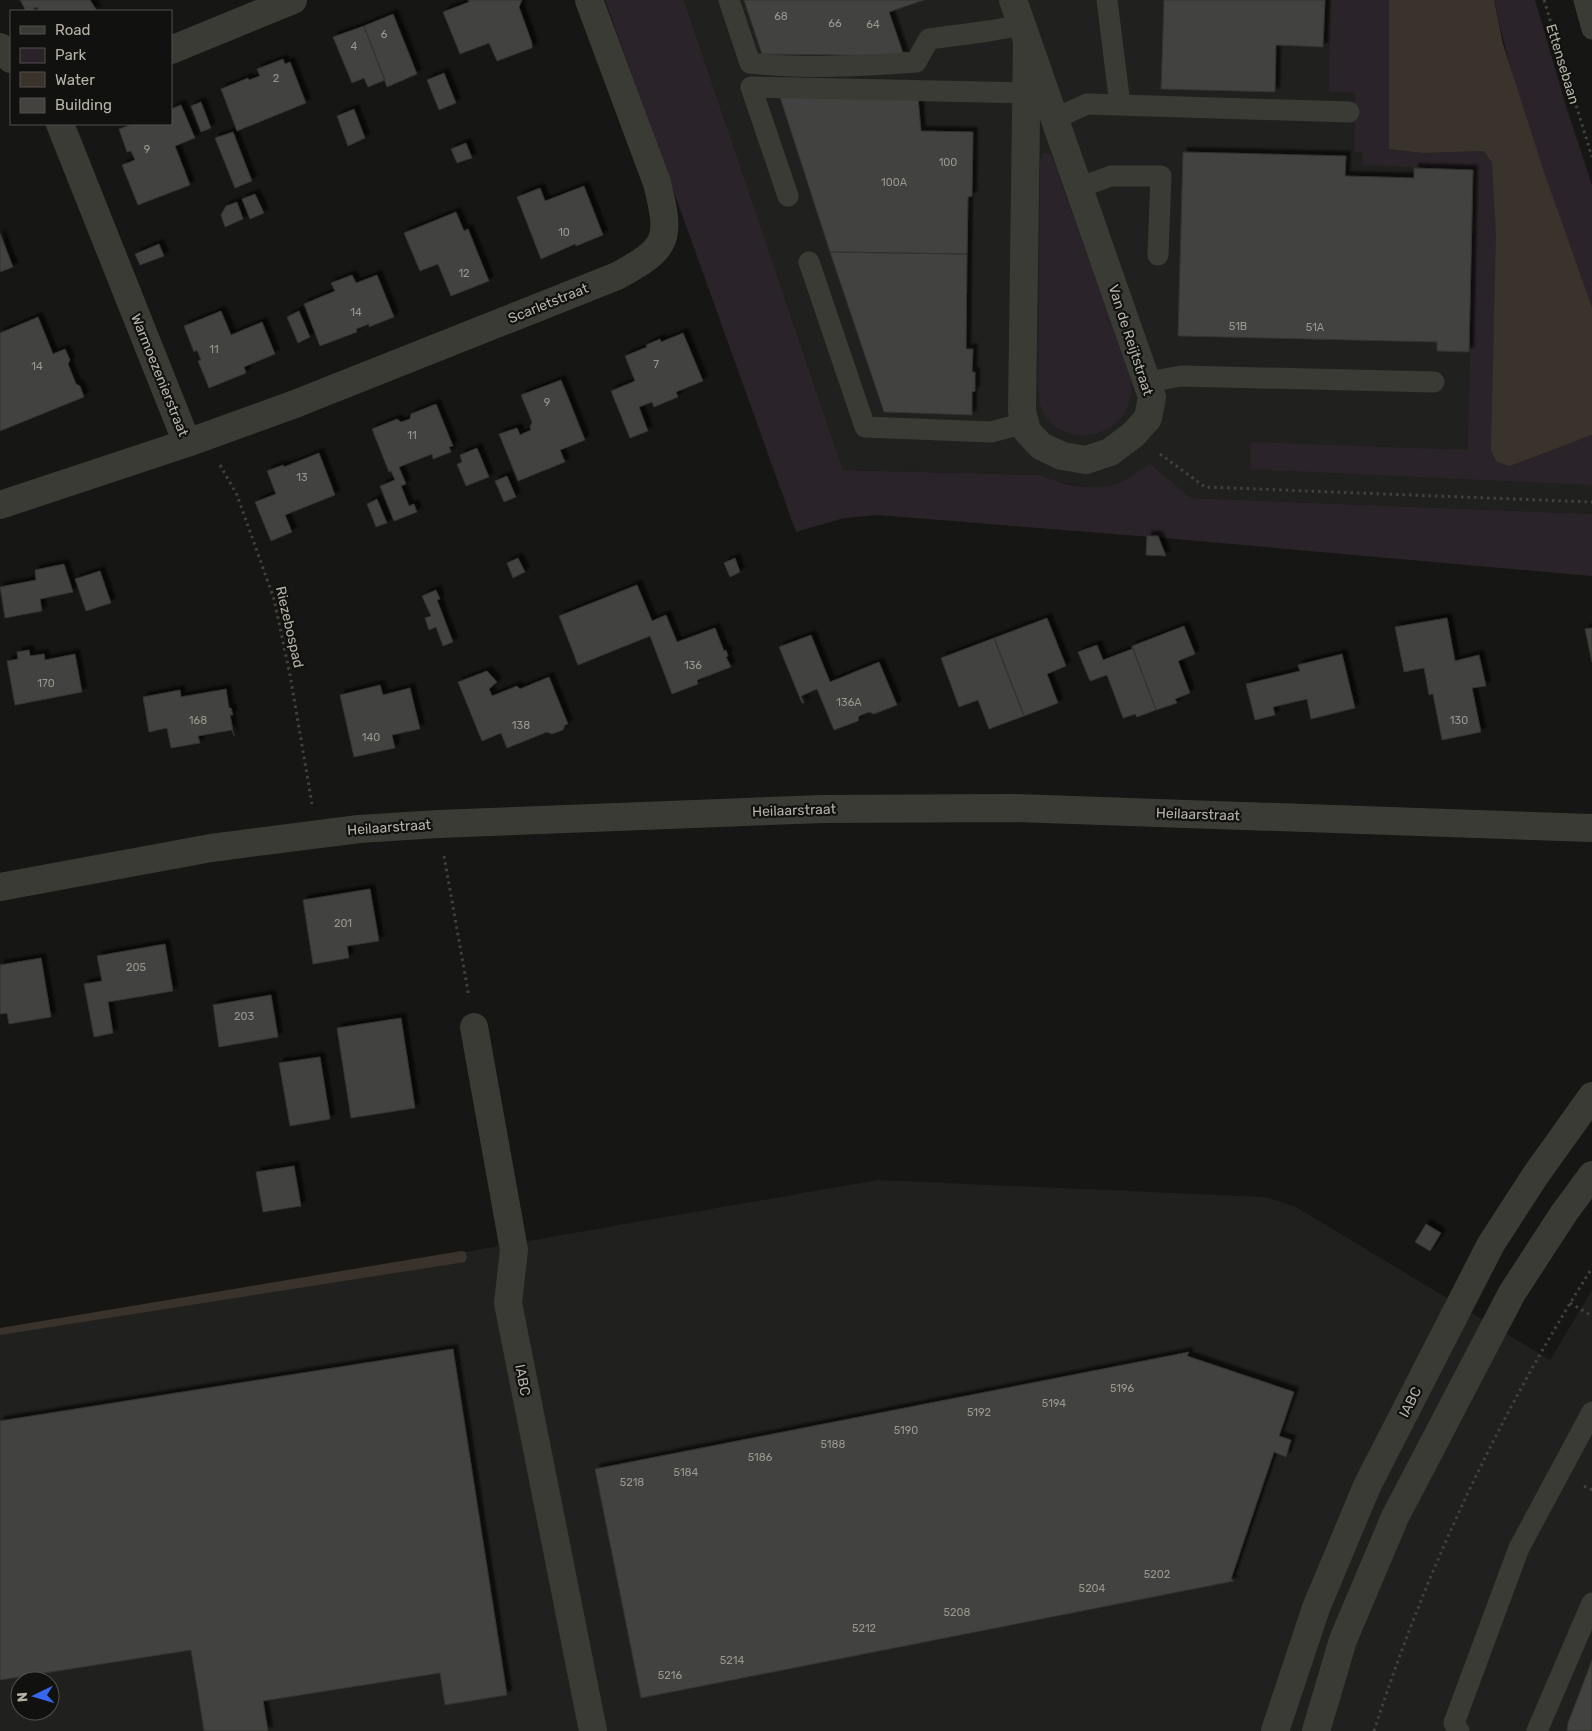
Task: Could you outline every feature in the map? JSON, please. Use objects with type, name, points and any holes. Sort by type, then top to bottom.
[{"type":"street","points":[[172,50],[293,0]]},
{"type":"street","name":"Scarletstraat","points":[[196,440],[295,404],[617,276],[649,258],[660,246],[665,229],[663,208],[657,183],[589,0]]},
{"type":"street","name":"Van de Reijtstraat","points":[[1013,0],[1152,397],[1148,418],[1134,434],[1110,452],[1086,460],[1062,456],[1041,446],[1026,431],[1022,411],[1026,93],[1024,34]]},
{"type":"street","points":[[0,47],[10,58]]},
{"type":"street","name":"Warmoezenierstraat","points":[[0,505],[196,440],[60,125]]},
{"type":"street","name":"Heilaarstraat","points":[[0,887],[211,848],[359,829],[438,824],[822,809],[947,807],[1592,828]]},
{"type":"street","name":"IABC","points":[[474,1027],[514,1250],[508,1304],[593,1731]]},
{"type":"street","name":"IABC","points":[[1275,1731],[1316,1608],[1367,1486],[1491,1244],[1535,1176],[1592,1096]]},
{"type":"street","points":[[1316,1731],[1343,1640],[1395,1517],[1512,1293],[1564,1213],[1592,1175]]},
{"type":"lane","points":[[729,0],[750,63],[779,66],[853,66],[916,62],[929,39],[989,32],[1024,34]]},
{"type":"lane","points":[[1107,0],[1120,105]]},
{"type":"lane","points":[[1584,0],[1592,29]]},
{"type":"lane","points":[[788,196],[751,88],[1026,93]]},
{"type":"lane","points":[[1054,119],[1087,104],[1349,112]]},
{"type":"lane","points":[[1078,188],[1111,176],[1161,176],[1158,255]]},
{"type":"lane","points":[[809,262],[865,427],[991,432],[1025,422]]},
{"type":"lane","points":[[1148,382],[1181,376],[1434,382]]},
{"type":"lane","points":[[1459,1731],[1454,1723],[1519,1548],[1592,1412]]},
{"type":"lane","points":[[1536,1731],[1592,1603]]},
{"type":"path","name":"Ettensebaan","points":[[1544,0],[1592,157]]},
{"type":"path","points":[[1134,434],[1205,487],[1592,502]]},
{"type":"path","name":"Riezebospad","points":[[196,440],[237,496],[274,599],[290,674],[318,834]]},
{"type":"path","points":[[438,824],[474,1027]]},
{"type":"path","points":[[1374,1731],[1413,1620],[1461,1506],[1505,1415],[1592,1268]]},
{"type":"path","points":[[1570,1303],[1592,1316]]},
{"type":"shaded area","points":[[684,0],[1442,0],[1592,471],[1592,514],[1191,498],[1084,487],[1055,481],[1040,475],[843,470]]},
{"type":"shaded area","points":[[878,1180],[1263,1197],[1279,1201],[1296,1207],[1550,1360],[1592,1290],[1592,1731],[0,1731],[0,1333]]},
{"type":"green space","points":[[605,0],[684,0],[843,470],[1040,475],[1071,485],[1103,487],[1124,481],[1150,464],[1191,498],[1592,514],[1592,576],[877,515],[844,518],[796,532]]},
{"type":"green space","points":[[1331,0],[1389,0],[1389,149],[1422,153],[1484,151],[1492,163],[1511,466],[1592,435],[1592,485],[1251,469],[1251,442],[1468,450],[1474,169],[1363,165],[1363,152],[1355,152],[1355,92],[1329,92]]},
{"type":"green space","points":[[1494,0],[1535,0],[1566,106],[1592,185],[1592,307],[1525,117]]},
{"type":"green space","points":[[1043,153],[1051,154],[1130,374],[1131,395],[1123,415],[1114,425],[1103,431],[1090,434],[1077,435],[1065,432],[1054,426],[1039,402],[1040,163]]},
{"type":"water","points":[[1389,0],[1494,0],[1503,44],[1544,172],[1592,307],[1592,435],[1510,466],[1497,462],[1491,450],[1496,235],[1492,163],[1484,151],[1422,153],[1389,149]]},
{"type":"water","points":[[461,1251],[466,1252],[467,1258],[465,1262],[0,1335],[0,1328]]},
{"type":"building","points":[[20,0],[90,0],[96,10],[38,10],[37,7],[32,10],[25,10]]},
{"type":"building","points":[[468,0],[522,0],[519,7],[532,43],[532,48],[497,61],[489,43],[460,54],[443,12],[469,2]]},
{"type":"building","points":[[744,0],[924,0],[889,12],[904,56],[762,54]]},
{"type":"building","points":[[1164,0],[1325,0],[1323,47],[1276,45],[1275,92],[1161,89]]},
{"type":"building","points":[[393,14],[417,74],[387,87],[364,26]]},
{"type":"building","points":[[364,26],[385,80],[368,87],[364,78],[352,83],[333,37]]},
{"type":"building","points":[[283,59],[285,64],[290,62],[306,103],[237,131],[221,89],[248,78],[249,80],[260,76],[257,69]]},
{"type":"building","points":[[444,73],[456,103],[439,110],[427,80]]},
{"type":"building","points":[[779,94],[918,97],[921,131],[973,132],[972,196],[968,197],[967,254],[830,252]]},
{"type":"building","points":[[201,102],[211,128],[201,132],[191,106]]},
{"type":"building","points":[[181,105],[195,138],[175,146],[190,185],[138,205],[122,165],[135,160],[131,151],[127,152],[119,129],[130,125],[172,125],[172,109]]},
{"type":"building","points":[[354,109],[365,138],[348,146],[337,116]]},
{"type":"building","points":[[233,132],[252,181],[235,188],[215,138]]},
{"type":"building","points":[[466,143],[472,158],[457,163],[451,149]]},
{"type":"building","points":[[1183,152],[1346,156],[1345,176],[1414,178],[1414,168],[1473,170],[1469,352],[1437,351],[1437,342],[1178,336]]},
{"type":"building","points":[[584,186],[603,235],[576,246],[575,244],[541,259],[517,197],[540,188],[545,201]]},
{"type":"building","points":[[255,194],[264,213],[250,219],[242,199]]},
{"type":"building","points":[[237,202],[243,219],[225,227],[221,215],[226,206]]},
{"type":"building","points":[[456,212],[464,231],[468,229],[489,281],[451,296],[438,264],[420,271],[404,233]]},
{"type":"building","points":[[0,233],[13,267],[0,272]]},
{"type":"building","points":[[159,244],[164,256],[140,265],[135,254]]},
{"type":"building","points":[[830,252],[967,254],[966,349],[973,349],[972,372],[975,372],[975,391],[972,392],[972,415],[884,412]]},
{"type":"building","points":[[352,275],[356,283],[377,275],[394,317],[369,327],[369,324],[356,329],[357,332],[320,346],[304,304],[335,291],[331,283]]},
{"type":"building","points":[[221,311],[231,335],[262,322],[275,354],[244,367],[246,373],[209,388],[198,361],[201,360],[197,350],[194,352],[184,326]]},
{"type":"building","points":[[299,311],[310,337],[298,343],[287,317]]},
{"type":"building","points":[[38,317],[53,354],[65,349],[70,360],[68,364],[76,384],[80,386],[84,397],[0,431],[0,333]]},
{"type":"building","points":[[683,333],[703,381],[676,392],[678,397],[654,407],[652,402],[639,407],[648,431],[630,438],[611,391],[635,381],[625,356],[647,347],[646,345],[660,339],[661,342]]},
{"type":"building","points":[[561,380],[585,440],[560,450],[565,462],[518,481],[499,434],[517,428],[520,435],[531,430],[532,422],[521,395]]},
{"type":"building","points":[[436,404],[453,446],[449,447],[451,452],[433,459],[432,454],[399,467],[406,484],[401,486],[409,506],[414,504],[417,512],[394,521],[380,486],[395,480],[391,471],[389,472],[372,429],[397,419],[401,422],[410,419],[411,414]]},
{"type":"building","points":[[477,448],[489,477],[466,486],[457,464],[462,462],[460,455]]},
{"type":"building","points":[[319,453],[335,495],[285,515],[292,532],[271,541],[255,502],[276,494],[267,471],[283,465],[284,467]]},
{"type":"building","points":[[507,476],[516,497],[504,502],[495,481]]},
{"type":"building","points":[[377,499],[387,523],[376,527],[367,504]]},
{"type":"building","points":[[1147,536],[1158,536],[1166,556],[1146,555]]},
{"type":"building","points":[[518,558],[525,572],[513,578],[507,563]]},
{"type":"building","points":[[735,558],[740,572],[730,577],[724,563]]},
{"type":"building","points":[[64,564],[73,592],[40,599],[42,611],[5,618],[0,587],[36,580],[35,570]]},
{"type":"building","points":[[100,571],[111,603],[86,611],[75,579]]},
{"type":"building","points":[[637,585],[652,621],[666,615],[677,642],[715,628],[724,651],[726,650],[728,656],[726,657],[731,667],[697,680],[698,684],[672,694],[650,636],[578,665],[559,616]]},
{"type":"building","points":[[436,590],[440,599],[437,600],[453,642],[443,646],[436,627],[429,630],[425,618],[431,616],[422,596]]},
{"type":"building","points":[[1047,618],[1066,666],[1047,674],[1058,703],[1024,716],[994,638]]},
{"type":"building","points":[[1447,618],[1455,661],[1479,655],[1486,686],[1472,688],[1481,732],[1442,740],[1433,694],[1429,695],[1424,668],[1404,672],[1395,627]]},
{"type":"building","points":[[1184,626],[1195,654],[1178,661],[1190,693],[1175,699],[1177,703],[1156,710],[1132,646]]},
{"type":"building","points":[[1592,628],[1592,662],[1585,629]]},
{"type":"building","points":[[811,635],[830,682],[879,662],[897,705],[874,714],[869,712],[859,716],[858,721],[834,730],[817,689],[801,696],[804,703],[802,703],[779,647]]},
{"type":"building","points":[[994,638],[1024,716],[989,729],[978,700],[959,707],[941,658]]},
{"type":"building","points":[[1097,645],[1103,660],[1132,649],[1132,646],[1156,710],[1137,717],[1135,714],[1123,718],[1107,675],[1090,681],[1078,652]]},
{"type":"building","points":[[29,650],[30,656],[44,654],[45,660],[75,654],[82,692],[15,705],[7,661],[18,659],[17,652]]},
{"type":"building","points":[[1342,654],[1355,708],[1311,719],[1307,699],[1273,707],[1275,715],[1255,720],[1246,684],[1300,671],[1298,665]]},
{"type":"building","points":[[487,671],[497,682],[489,689],[492,696],[517,686],[520,689],[549,677],[568,724],[565,725],[563,730],[552,734],[547,732],[507,748],[501,733],[482,741],[458,682]]},
{"type":"building","points":[[380,685],[383,695],[410,688],[420,729],[392,735],[395,748],[354,757],[340,695]]},
{"type":"building","points":[[226,689],[229,708],[231,708],[233,715],[230,715],[234,736],[232,730],[198,736],[200,743],[171,748],[167,728],[149,732],[143,697],[180,690],[181,697]]},
{"type":"building","points":[[370,889],[379,941],[347,946],[349,958],[313,964],[303,900]]},
{"type":"building","points":[[165,944],[173,991],[108,1002],[113,1033],[94,1037],[84,984],[102,981],[97,956]]},
{"type":"building","points":[[41,958],[51,1017],[9,1024],[7,1013],[0,1014],[0,965]]},
{"type":"building","points":[[271,995],[278,1037],[219,1047],[213,1005]]},
{"type":"building","points":[[401,1018],[415,1108],[351,1118],[337,1028]]},
{"type":"building","points":[[320,1057],[330,1119],[290,1126],[279,1063]]},
{"type":"building","points":[[294,1166],[301,1206],[263,1212],[256,1172]]},
{"type":"building","points":[[1426,1224],[1441,1233],[1430,1251],[1415,1242]]},
{"type":"building","points":[[453,1349],[507,1695],[445,1705],[440,1673],[263,1701],[268,1731],[204,1731],[191,1650],[57,1671],[10,1671],[10,1678],[0,1680],[0,1421]]},
{"type":"building","points":[[1189,1352],[1187,1356],[1294,1392],[1279,1436],[1291,1440],[1286,1457],[1274,1452],[1231,1579],[1234,1581],[641,1698],[595,1469]]},
{"type":"building","points":[[1592,1660],[1592,1731],[1567,1731],[1568,1723]]}]
